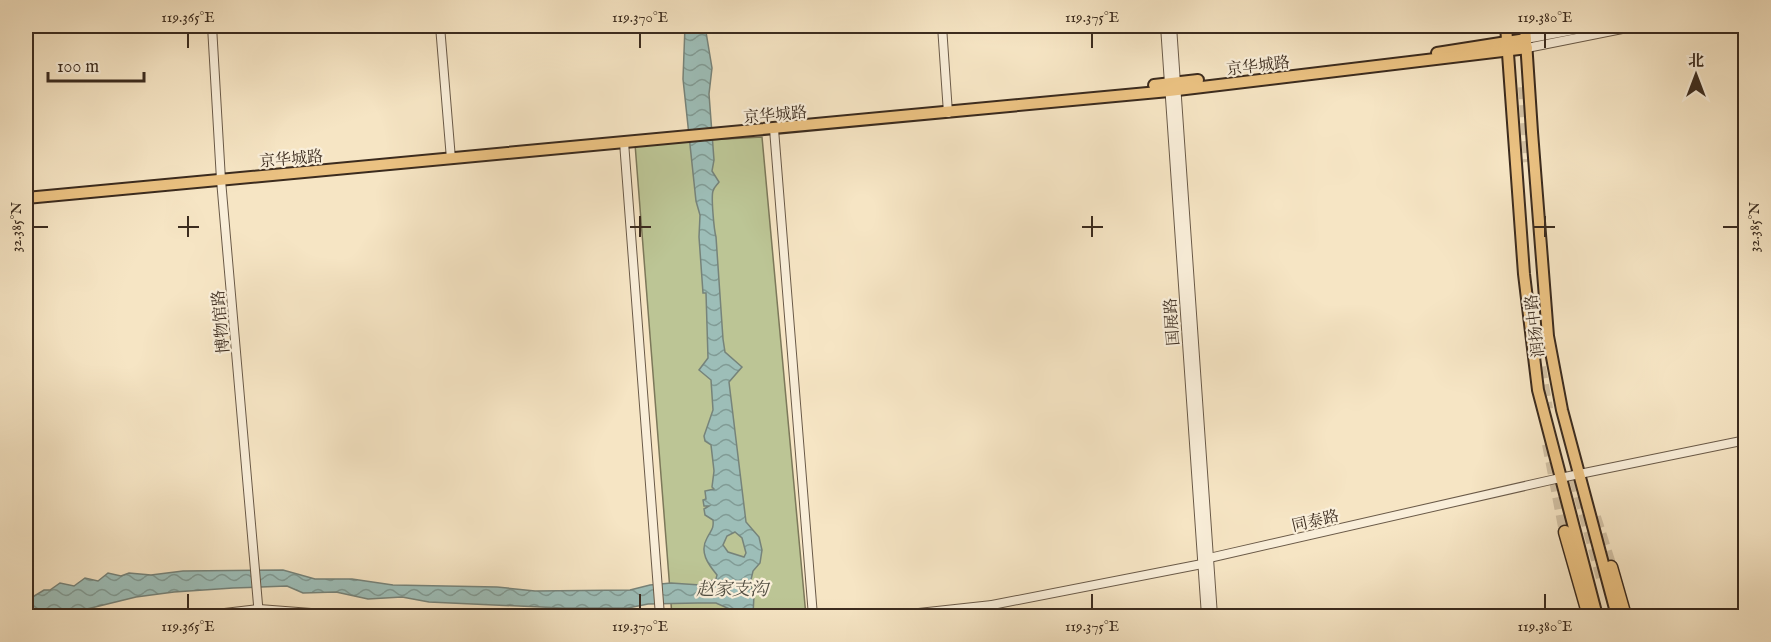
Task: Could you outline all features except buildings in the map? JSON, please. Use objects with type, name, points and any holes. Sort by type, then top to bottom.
[{"type":"highway","points":[[1565,532],[1588,616]]},
{"type":"highway","points":[[1611,567],[1625,616]]},
{"type":"main road","name":"润扬中路","points":[[1506,26],[1524,274],[1538,390],[1597,616]]},
{"type":"main road","name":"润扬中路","points":[[1525,26],[1548,336],[1562,410],[1578,475],[1617,616]]},
{"type":"main road","name":"京华城路","points":[[26,192],[451,156],[1172,87],[1526,43]]},
{"type":"main road","name":"京华城路","points":[[724,130],[774,129],[948,109]]},
{"type":"main road","name":"京华城路","points":[[451,156],[624,142],[673,134]]},
{"type":"main road","name":"京华城路","points":[[26,198],[221,177]]},
{"type":"street","name":"博物馆路","points":[[212,26],[221,177],[259,613]]},
{"type":"street","points":[[440,26],[451,156]]},
{"type":"street","points":[[942,26],[948,109]]},
{"type":"street","name":"国展路","points":[[1165,26],[1172,87],[1213,616]]},
{"type":"street","name":"国展路","points":[[1172,26],[1172,87],[1206,616]]},
{"type":"street","points":[[1526,43],[1595,26]]},
{"type":"street","points":[[1526,43],[1637,26]]},
{"type":"street","points":[[774,129],[813,616]]},
{"type":"street","points":[[624,142],[660,613]]},
{"type":"street","name":"同泰路","points":[[891,616],[992,605],[1202,564],[1209,558],[1560,478],[1746,440]]},
{"type":"street","points":[[992,605],[992,616]]},
{"type":"street","points":[[199,616],[259,613],[350,616]]},
{"type":"green space","points":[[762,137],[806,616],[672,616],[635,144]]},
{"type":"water","name":"赵家支沟","points":[[685,26],[705,26],[712,68],[709,94],[714,160],[712,171],[719,182],[713,190],[712,200],[723,339],[725,352],[742,367],[729,382],[746,522],[759,537],[762,550],[760,563],[753,571],[750,584],[754,594],[753,616],[733,616],[732,610],[716,603],[648,604],[628,608],[562,608],[429,602],[402,597],[368,599],[336,592],[303,593],[287,586],[174,592],[136,597],[63,616],[26,616],[26,601],[44,590],[50,590],[60,583],[74,586],[85,578],[98,581],[108,573],[121,576],[129,573],[151,575],[183,571],[283,570],[315,579],[352,579],[393,585],[497,587],[535,591],[630,590],[671,583],[700,585],[716,579],[717,575],[704,553],[713,520],[705,515],[704,509],[709,506],[704,506],[703,500],[706,499],[705,491],[714,489],[712,487],[714,471],[711,445],[705,441],[704,436],[713,410],[711,380],[699,370],[708,358],[706,293],[703,293],[699,237],[700,215],[696,201],[683,79]],"holes":[[[735,532],[742,538],[746,553],[744,557],[728,552],[723,545],[727,536]]]},
{"type":"tunnel","points":[[1524,87],[1529,162]]},
{"type":"tunnel","points":[[1540,367],[1547,409]]},
{"type":"tunnel","points":[[1548,444],[1565,532]]},
{"type":"tunnel","points":[[1575,479],[1602,578]]},
{"type":"tunnel","points":[[1595,517],[1611,567]]}]
